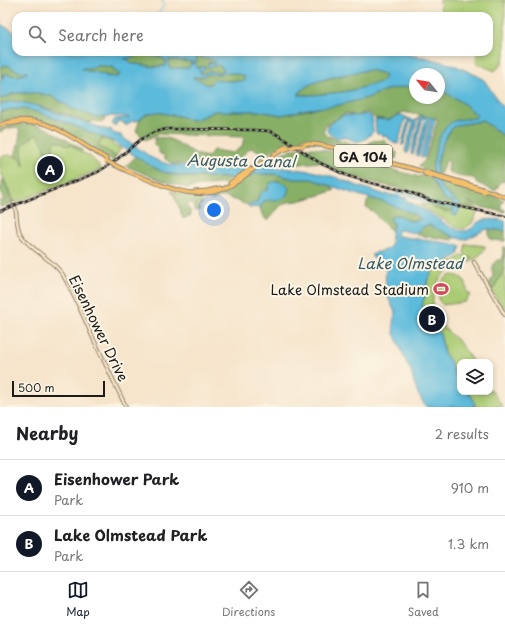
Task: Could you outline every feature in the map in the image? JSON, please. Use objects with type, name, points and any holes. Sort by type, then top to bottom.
[{"type":"main road","name":"GA 104","points":[[0,126],[20,122],[43,124],[58,131],[107,160],[128,170],[176,190],[194,194],[216,192],[226,188],[282,149],[294,145],[309,144],[321,145],[481,188],[505,198]]},
{"type":"street","name":"Eisenhower Drive","points":[[14,203],[17,225],[21,235],[63,275],[126,407]]},
{"type":"street","points":[[474,262],[505,315]]},
{"type":"green space","points":[[440,0],[505,0],[505,55],[502,63],[495,71],[476,63],[477,56],[493,56],[493,12],[441,12]]},
{"type":"green space","points":[[136,56],[160,57],[165,60],[166,66],[155,67],[132,64],[123,59]]},
{"type":"green space","points":[[198,56],[203,56],[207,59],[211,58],[215,62],[214,64],[210,62],[208,63],[209,67],[219,65],[226,70],[213,73],[200,73],[199,71],[206,67],[200,67],[198,70],[196,65]]},
{"type":"green space","points":[[167,61],[193,62],[193,64],[190,65],[189,68],[170,68]]},
{"type":"green space","points":[[8,65],[19,71],[29,72],[16,76],[3,73],[2,76],[4,75],[6,77],[1,79],[0,67]]},
{"type":"green space","points":[[101,65],[113,67],[120,75],[116,77],[106,77],[106,75],[83,71],[82,68],[92,68]]},
{"type":"green space","points":[[369,70],[387,75],[381,82],[343,92],[297,95],[306,87],[315,82]]},
{"type":"green space","points":[[228,73],[244,76],[245,81],[218,80],[206,85],[192,79],[194,77],[202,77],[206,75]]},
{"type":"green space","points":[[409,86],[409,104],[445,104],[445,93],[460,101],[477,116],[475,118],[454,121],[437,144],[432,172],[422,169],[419,166],[425,160],[438,119],[403,112],[389,120],[375,118],[368,112],[356,116],[345,113],[327,125],[323,131],[327,136],[362,147],[373,141],[384,140],[397,153],[396,159],[326,142],[325,144],[300,142],[281,146],[259,160],[257,159],[260,151],[250,148],[236,162],[173,164],[165,159],[164,155],[160,154],[154,144],[155,138],[161,137],[170,139],[195,153],[208,157],[213,150],[233,153],[242,147],[244,137],[158,134],[145,140],[136,131],[140,119],[146,114],[156,112],[179,116],[191,120],[215,111],[259,111],[282,115],[367,98],[386,90]]},
{"type":"green space","points":[[15,93],[38,93],[51,96],[70,108],[106,116],[105,120],[102,122],[91,121],[90,123],[32,104],[9,103],[0,105],[0,99]]},
{"type":"green space","points":[[12,109],[23,109],[38,112],[104,137],[98,146],[113,154],[115,158],[113,161],[107,158],[62,129],[43,121],[23,118],[0,122],[0,112]]},
{"type":"green space","points":[[482,120],[505,137],[505,182],[502,181],[495,191],[477,183],[474,178],[451,173],[448,171],[448,160],[446,161],[440,174],[436,173],[440,150],[451,130],[456,125]]},
{"type":"green space","points":[[23,124],[37,125],[48,129],[82,149],[82,151],[81,152],[72,145],[67,146],[64,143],[57,141],[53,143],[53,151],[45,152],[44,146],[36,135],[23,145],[22,151],[24,166],[15,156],[20,132],[18,129],[15,127],[9,128],[0,132],[0,129]]},
{"type":"green space","points":[[36,135],[72,145],[81,152],[90,156],[102,169],[14,203],[0,170],[0,157],[8,155],[17,156],[23,143]]},
{"type":"green space","points":[[103,139],[112,142],[112,144],[121,148],[115,158],[113,154],[98,146]]},
{"type":"green space","points":[[303,148],[316,148],[334,152],[335,155],[420,177],[421,175],[431,178],[445,200],[453,202],[453,209],[447,212],[434,208],[425,197],[402,189],[367,181],[342,173],[320,162],[288,165],[268,161],[284,152]]},
{"type":"green space","points":[[136,156],[158,170],[173,175],[231,178],[226,183],[187,188],[157,179],[126,166]]},
{"type":"green space","points":[[253,174],[275,174],[294,179],[311,179],[329,185],[335,190],[298,201],[288,202],[280,206],[268,221],[261,213],[262,202],[282,199],[286,196],[289,188],[285,184],[278,181],[270,183],[268,190],[259,197],[255,204],[252,205],[224,197],[211,201],[211,197],[209,195]]},
{"type":"green space","points":[[2,180],[4,180],[13,203],[0,207],[0,200],[4,200],[0,192]]},
{"type":"green space","points":[[437,180],[468,188],[504,200],[501,204],[501,208],[505,210],[505,212],[480,207],[467,201],[477,208],[459,205],[459,203],[446,193]]},
{"type":"green space","points":[[171,191],[190,195],[201,195],[202,204],[199,207],[201,210],[194,210],[194,203],[188,203],[187,207],[190,210],[191,215],[183,219],[175,197]]},
{"type":"green space","points":[[370,198],[397,206],[421,219],[409,220],[404,219],[399,215],[393,215],[391,218],[393,225],[391,230],[378,218],[374,212],[366,207]]},
{"type":"green space","points":[[449,203],[479,209],[472,223],[464,229],[456,227],[420,205]]},
{"type":"green space","points":[[425,225],[432,225],[454,238],[453,240],[417,235]]},
{"type":"green space","points":[[489,229],[505,231],[505,241],[491,240],[489,236]]},
{"type":"green space","points":[[466,244],[485,246],[485,249],[474,260],[469,256],[472,261],[454,268],[444,274],[437,285],[433,297],[434,310],[439,322],[459,342],[471,359],[457,359],[457,377],[444,353],[441,337],[433,325],[428,321],[422,305],[427,291],[427,281],[437,265],[454,261],[461,256],[466,255],[464,253]]},
{"type":"green space","points":[[505,246],[505,268],[492,291],[489,284],[493,277],[493,264],[498,260],[503,259],[503,248]]},
{"type":"green space","points":[[505,268],[505,312],[492,291]]},
{"type":"green space","points":[[452,275],[464,280],[467,292],[471,295],[465,302],[443,305],[438,300],[438,291],[445,278]]},
{"type":"green space","points":[[493,392],[503,407],[474,407],[475,404],[470,395],[493,395]]},
{"type":"water","points":[[0,24],[12,31],[12,56],[137,56],[124,59],[129,59],[132,64],[155,67],[166,66],[165,60],[157,56],[198,56],[196,60],[196,67],[198,67],[199,70],[199,67],[206,67],[200,71],[200,73],[204,74],[205,72],[221,72],[225,70],[219,65],[209,68],[208,63],[210,62],[214,64],[214,60],[201,58],[201,56],[424,57],[454,65],[484,80],[501,105],[505,108],[505,137],[482,120],[455,126],[447,136],[440,151],[437,175],[441,188],[459,203],[460,208],[456,216],[453,215],[452,212],[454,207],[453,202],[445,200],[431,178],[436,146],[443,132],[454,121],[475,118],[477,116],[460,101],[445,93],[445,68],[409,68],[409,86],[386,90],[367,98],[335,106],[307,109],[282,115],[259,111],[215,111],[191,120],[179,116],[156,112],[146,114],[139,120],[132,121],[126,126],[126,123],[125,124],[118,121],[115,126],[112,124],[115,119],[129,117],[95,117],[70,108],[51,96],[38,93],[15,93],[0,99],[0,79],[5,77],[4,75],[2,76],[3,73],[16,76],[28,72],[18,71],[6,65],[0,67]],"holes":[[[167,61],[193,62],[193,64],[190,64],[189,68],[170,68]],[[106,66],[113,67],[114,71],[120,75],[116,77],[107,77],[106,75],[96,71],[83,70],[82,68]],[[369,70],[386,75],[381,82],[361,88],[343,92],[298,95],[301,91],[313,83],[329,78]],[[228,73],[244,76],[245,81],[224,81],[215,79],[210,84],[206,85],[201,81],[192,78]]]},
{"type":"water","name":"Lake Olmstead","points":[[11,101],[31,104],[108,130],[112,130],[111,132],[120,134],[121,137],[152,158],[171,165],[232,167],[264,166],[312,171],[335,177],[386,195],[406,198],[406,200],[446,224],[461,231],[469,230],[483,220],[494,219],[505,221],[505,231],[489,229],[484,230],[467,239],[456,238],[429,225],[422,227],[418,232],[413,233],[398,230],[397,232],[397,235],[399,236],[461,246],[458,255],[442,264],[436,265],[427,281],[427,291],[422,305],[427,319],[440,334],[444,353],[450,361],[457,377],[457,395],[470,395],[474,400],[474,407],[426,407],[418,394],[411,370],[394,333],[393,321],[395,312],[387,294],[385,272],[386,265],[372,257],[372,254],[374,255],[375,253],[388,249],[391,245],[391,233],[394,224],[390,219],[393,215],[399,215],[409,221],[421,219],[414,214],[381,201],[311,179],[294,179],[275,174],[254,174],[248,177],[233,178],[183,176],[163,172],[110,140],[38,112],[23,109],[12,109],[0,112],[0,105]]},
{"type":"water","points":[[368,114],[372,117],[373,132],[364,140],[356,141],[345,137],[337,138],[330,135],[328,132],[327,129],[329,126],[344,115],[356,116]]},
{"type":"water","points":[[399,115],[414,121],[421,116],[435,119],[424,158],[421,157],[431,120],[429,120],[419,156],[416,155],[426,118],[423,118],[413,155],[411,154],[420,118],[417,120],[407,154],[405,151],[413,123],[410,122],[404,144],[402,146],[408,120],[406,119],[398,144],[393,143],[387,137],[376,133],[375,119],[390,120]]},
{"type":"water","points":[[278,181],[285,184],[289,188],[283,199],[264,201],[260,208],[249,208],[248,205],[256,203],[261,192],[268,190],[270,183]]},
{"type":"waterway","points":[[160,12],[164,5],[164,2],[161,0]]},
{"type":"waterway","points":[[0,16],[1,25]]},
{"type":"waterway","points":[[396,198],[400,192],[434,204],[455,207]]},
{"type":"railway","points":[[0,211],[98,172],[115,161],[140,140],[154,132],[167,129],[176,129],[269,131],[278,135],[320,163],[348,176],[407,191],[429,200],[505,216]]},
{"type":"place","name":"Eisenhower Park","points":[[50,169]]},
{"type":"place","name":"Lake Olmstead Stadium","points":[[441,289]]},
{"type":"place","name":"Lake Olmstead Park","points":[[432,319]]},
{"type":"water label","name":"Augusta Canal","points":[[241,160]]}]
